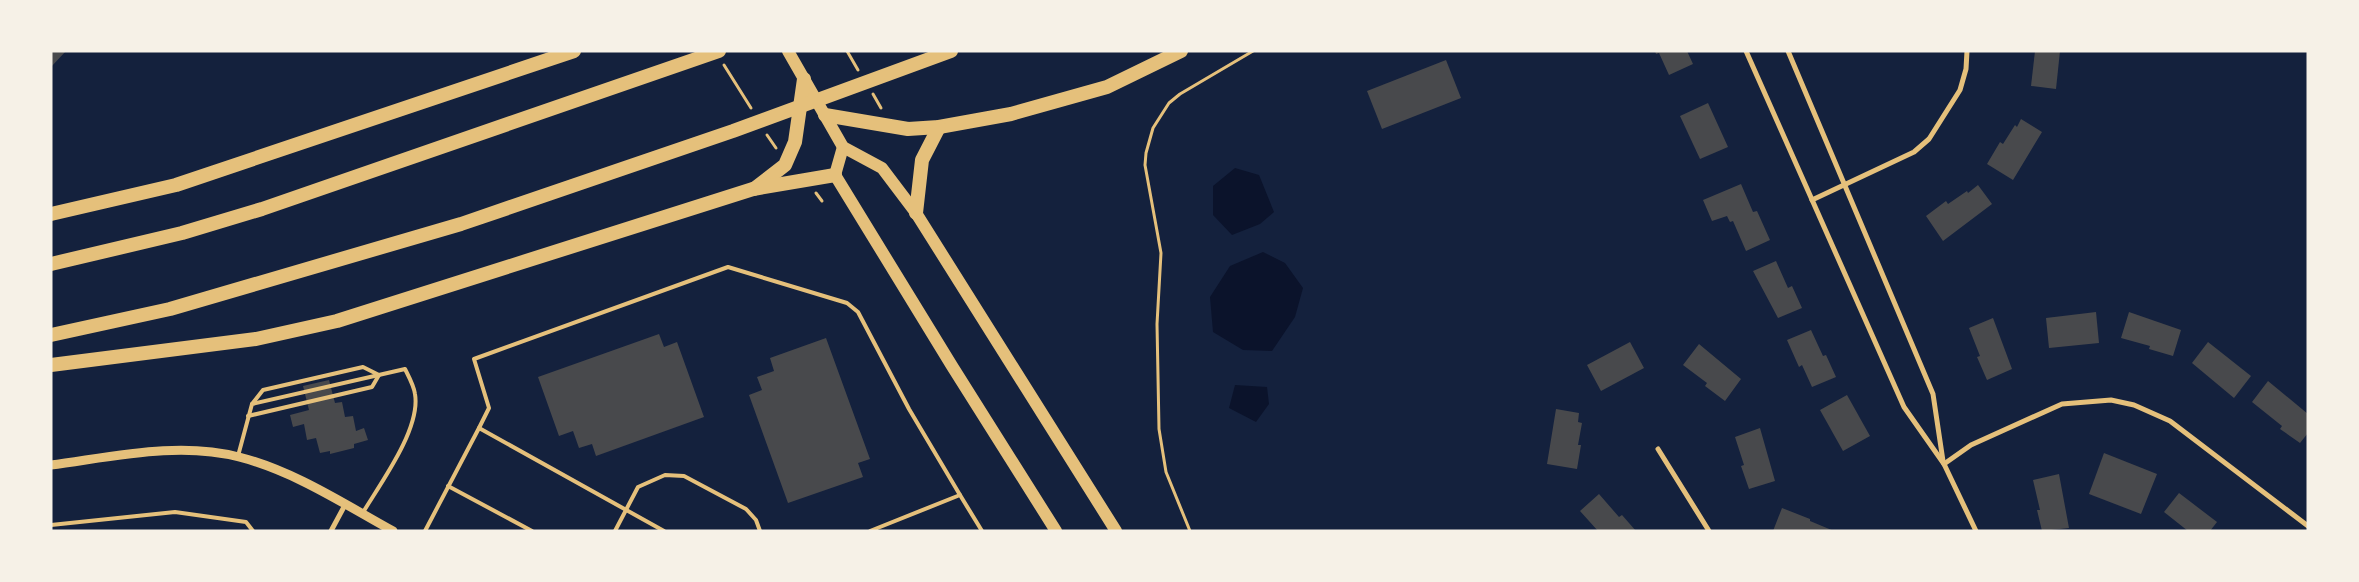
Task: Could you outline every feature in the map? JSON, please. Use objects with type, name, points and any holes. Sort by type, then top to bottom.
[{"type":"highway","points":[[51,214],[176,185],[574,51]]},
{"type":"highway","points":[[51,335],[170,309],[461,224],[733,131],[951,51]]},
{"type":"highway","points":[[825,115],[908,129],[939,127],[1011,114],[1107,87],[1181,51]]},
{"type":"highway","points":[[51,264],[182,233],[262,209],[720,55]]},
{"type":"highway","points":[[753,189],[785,165],[795,142],[804,79]]},
{"type":"highway","points":[[916,213],[922,160],[939,127]]},
{"type":"highway","points":[[51,365],[256,339],[337,321],[753,189],[834,175]]},
{"type":"main road","points":[[788,51],[840,142],[882,168],[916,213],[1116,531]]},
{"type":"main road","points":[[840,142],[834,175],[1056,531]]},
{"type":"street","points":[[1746,51],[1904,407],[1944,464],[1976,531]]},
{"type":"street","points":[[1788,51],[1933,394],[1944,464]]},
{"type":"street","points":[[1812,200],[1914,152],[1929,139],[1960,90],[1966,69],[1967,51]]},
{"type":"street","points":[[1944,464],[1971,445],[2062,404],[2111,400],[2134,404],[2170,421],[2308,526]]},
{"type":"street","points":[[1658,449],[1709,531]]},
{"type":"street","points":[[51,465],[153,452],[214,452],[238,456],[268,465],[296,477],[392,531]]},
{"type":"street","points":[[331,531],[345,505]]},
{"type":"lane","points":[[425,531],[489,408],[474,359],[728,267],[848,302],[858,312],[909,409],[982,531]]},
{"type":"lane","points":[[238,456],[252,404],[263,390],[363,367],[379,375]]},
{"type":"lane","points":[[252,404],[405,369],[415,394],[413,423],[405,441],[362,514]]},
{"type":"lane","points":[[248,416],[372,387],[379,375]]},
{"type":"lane","points":[[479,428],[664,531]]},
{"type":"lane","points":[[615,531],[638,487],[665,475],[684,476],[746,509],[756,520],[760,531]]},
{"type":"lane","points":[[448,486],[532,531]]},
{"type":"lane","points":[[870,531],[960,495]]},
{"type":"lane","points":[[51,525],[175,512],[246,522],[253,531]]},
{"type":"path","points":[[1190,531],[1168,479],[1159,429],[1157,324],[1161,253],[1146,178],[1146,153],[1153,128],[1170,103],[1180,94],[1253,51]]},
{"type":"path","points":[[720,55],[754,114]]},
{"type":"path","points":[[764,130],[779,153]]},
{"type":"water","points":[[1235,168],[1259,175],[1274,212],[1260,224],[1232,235],[1213,215],[1213,186]]},
{"type":"water","points":[[1263,252],[1285,263],[1303,288],[1295,317],[1272,351],[1243,350],[1213,332],[1210,297],[1230,266]]},
{"type":"water","points":[[1235,385],[1267,387],[1269,404],[1256,422],[1229,408]]},
{"type":"building","points":[[51,51],[66,51],[51,67]]},
{"type":"building","points":[[1655,51],[1687,51],[1693,64],[1669,75],[1659,53],[1656,54]]},
{"type":"building","points":[[2035,51],[2060,51],[2056,89],[2031,86]]},
{"type":"building","points":[[1446,60],[1461,98],[1382,129],[1367,91]]},
{"type":"building","points":[[1708,103],[1728,147],[1700,159],[1680,116]]},
{"type":"building","points":[[2021,119],[2042,132],[2013,180],[1987,164],[2000,142],[2003,144]]},
{"type":"building","points":[[1741,184],[1753,212],[1757,211],[1770,240],[1746,251],[1733,221],[1730,222],[1727,216],[1712,221],[1703,200]]},
{"type":"building","points":[[1978,185],[1992,204],[1943,241],[1926,216],[1946,201],[1948,204]]},
{"type":"building","points":[[1776,261],[1788,288],[1792,286],[1802,308],[1778,318],[1753,271]]},
{"type":"building","points":[[2096,312],[2099,343],[2049,348],[2046,318]]},
{"type":"building","points":[[2129,312],[2181,330],[2173,356],[2149,349],[2150,346],[2121,338]]},
{"type":"building","points":[[1993,318],[2012,369],[1987,380],[1977,357],[1980,356],[1969,328]]},
{"type":"building","points":[[1811,330],[1823,356],[1826,355],[1836,377],[1812,387],[1802,365],[1799,367],[1787,340]]},
{"type":"building","points":[[659,334],[664,347],[677,342],[704,417],[596,456],[592,444],[579,448],[573,431],[559,436],[538,377]]},
{"type":"building","points":[[826,338],[870,459],[858,463],[863,477],[788,503],[749,395],[762,390],[757,377],[774,371],[770,358]]},
{"type":"building","points":[[1630,342],[1644,368],[1601,391],[1587,365]]},
{"type":"building","points":[[2208,342],[2251,376],[2234,398],[2192,363]]},
{"type":"building","points":[[1699,344],[1741,379],[1725,401],[1705,386],[1707,383],[1683,365]]},
{"type":"building","points":[[329,380],[335,403],[342,402],[345,417],[353,416],[356,431],[364,428],[368,440],[354,444],[354,448],[330,454],[330,451],[320,453],[316,438],[307,440],[304,424],[293,427],[290,415],[309,410],[303,386]]},
{"type":"building","points":[[2268,381],[2308,414],[2308,433],[2300,443],[2280,429],[2282,426],[2252,402]]},
{"type":"building","points":[[1847,395],[1870,436],[1843,451],[1820,410]]},
{"type":"building","points":[[1556,409],[1579,413],[1578,422],[1582,423],[1578,445],[1581,445],[1577,469],[1547,464]]},
{"type":"building","points":[[1760,428],[1775,481],[1749,489],[1741,466],[1744,465],[1735,437]]},
{"type":"building","points":[[2104,453],[2157,474],[2141,514],[2089,494]]},
{"type":"building","points":[[2059,474],[2069,528],[2042,531],[2037,510],[2040,510],[2033,480]]},
{"type":"building","points":[[2179,493],[2217,522],[2210,531],[2188,531],[2164,512]]},
{"type":"building","points":[[1599,494],[1619,517],[1622,515],[1636,531],[1598,531],[1580,511]]},
{"type":"building","points":[[1782,508],[1810,519],[1810,521],[1834,531],[1773,531]]}]
